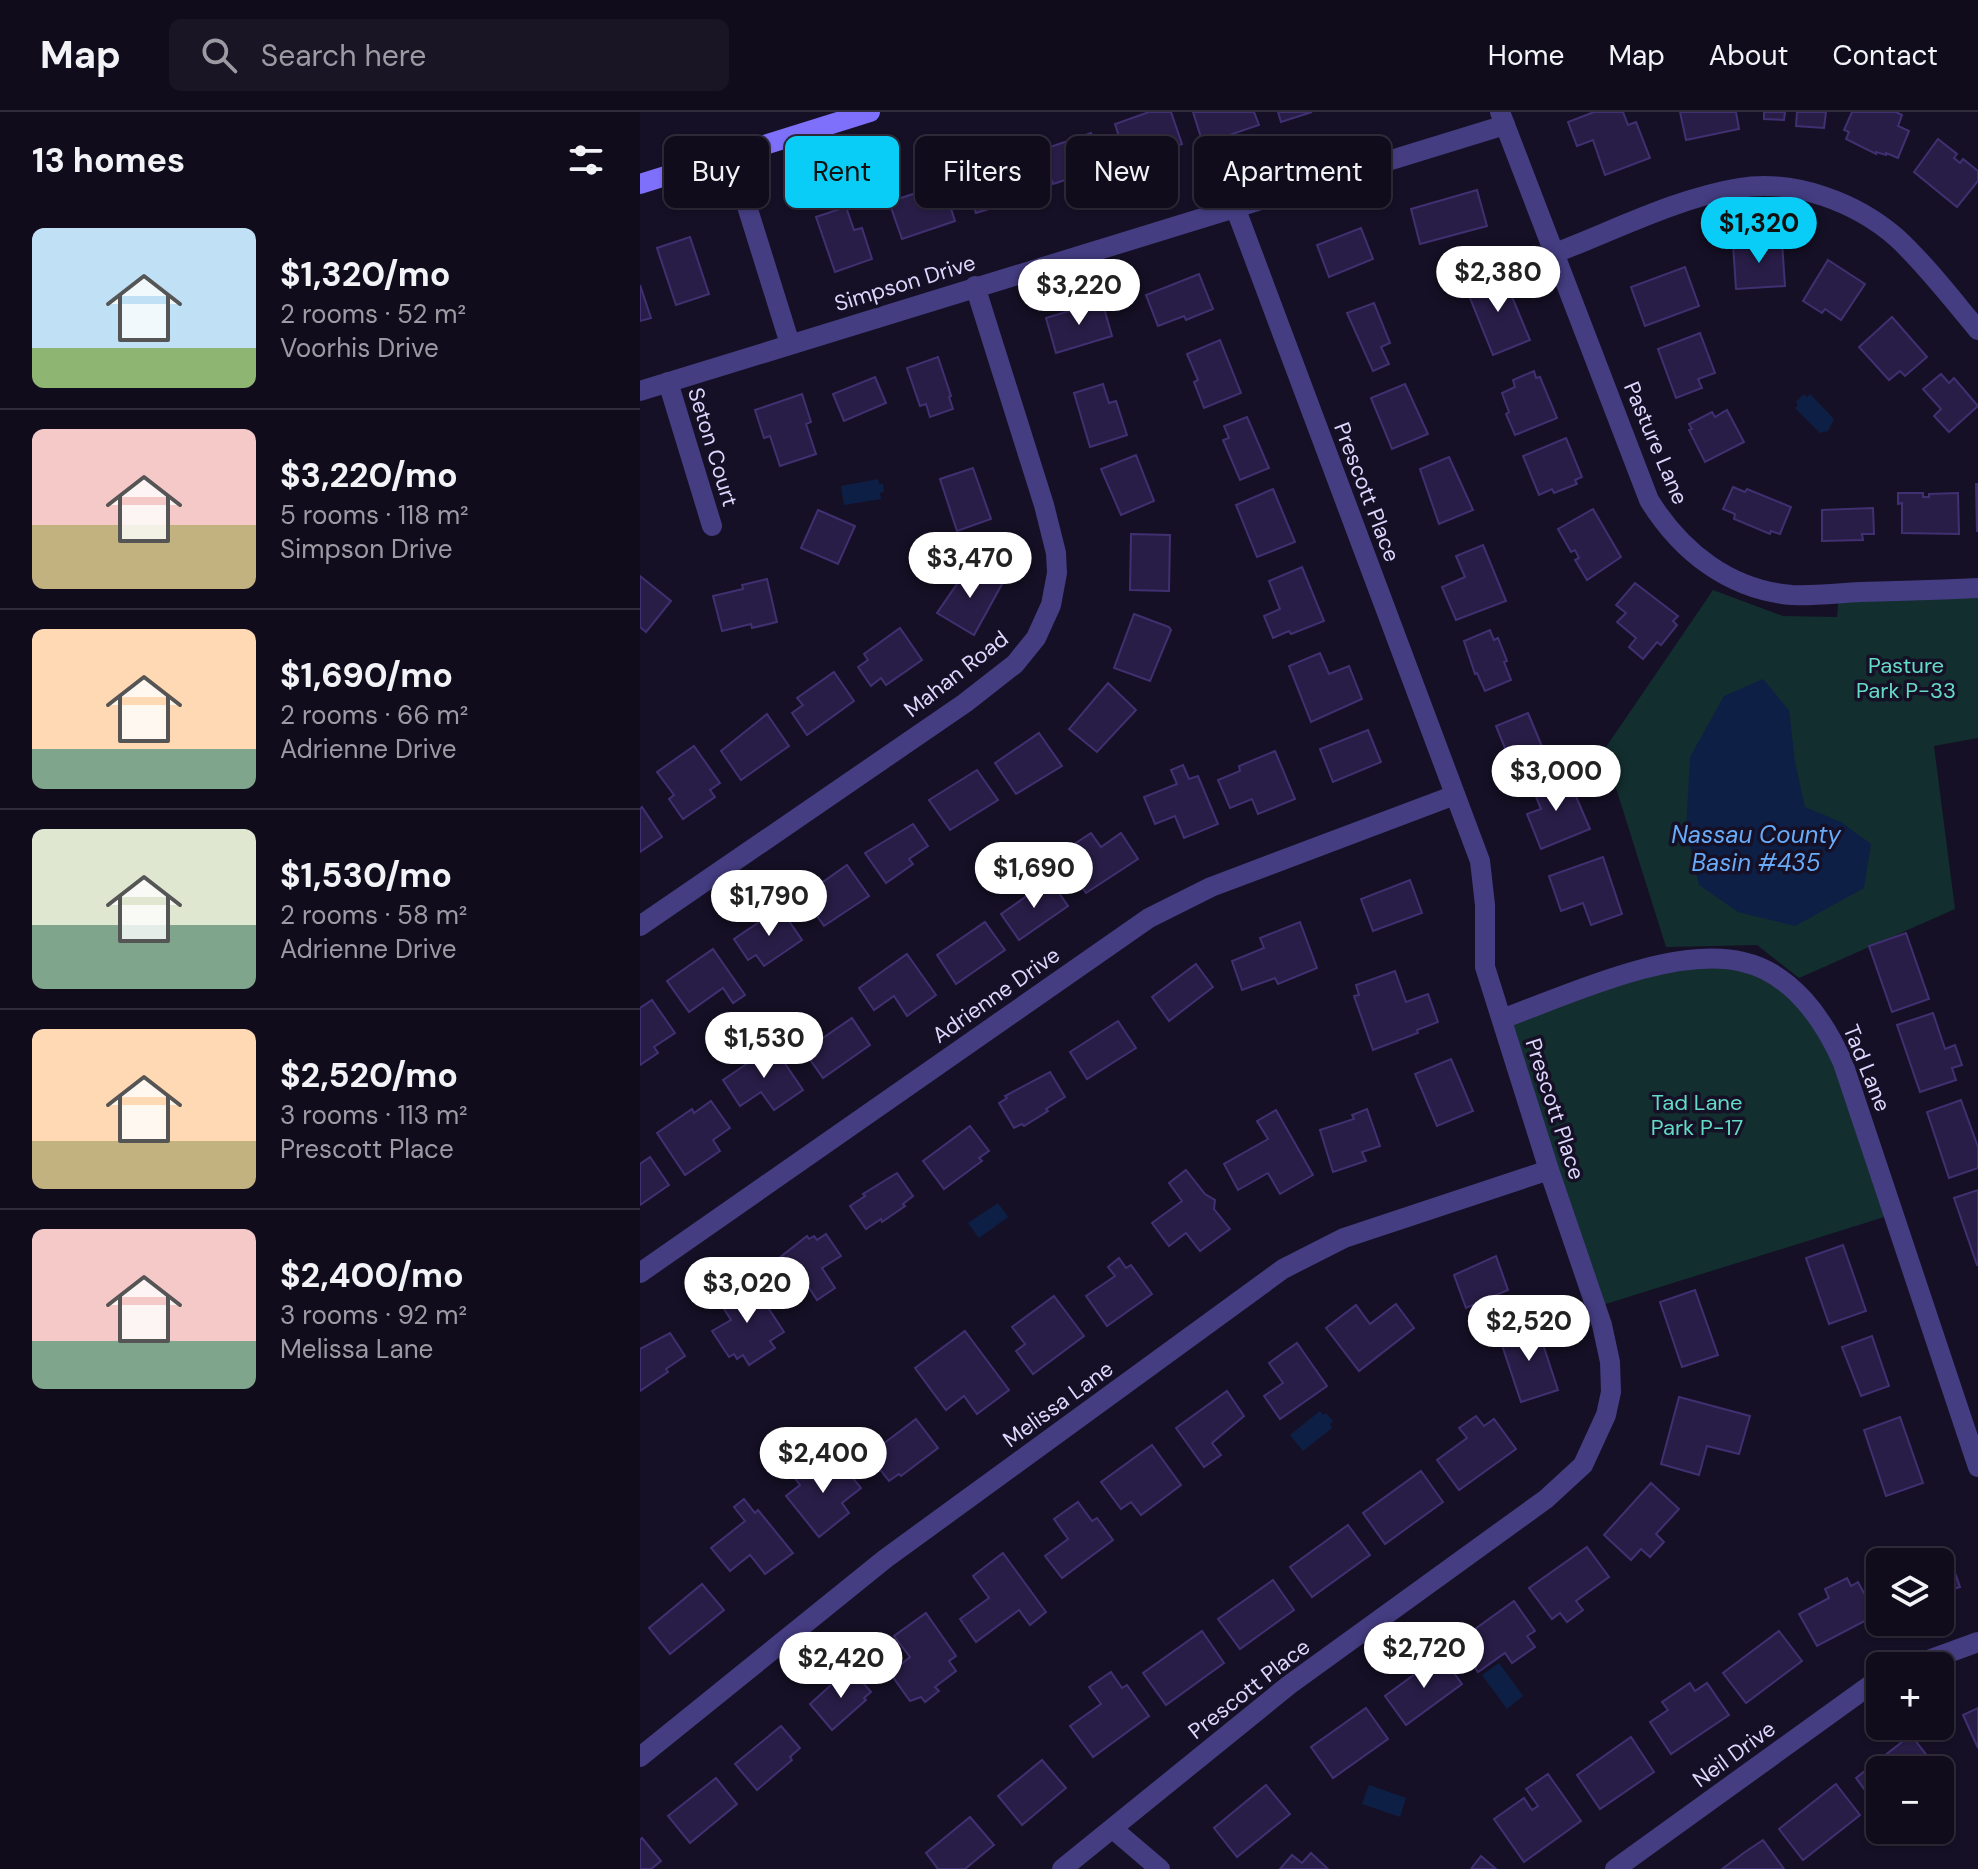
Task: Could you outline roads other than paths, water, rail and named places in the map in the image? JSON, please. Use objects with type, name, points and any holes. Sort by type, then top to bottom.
[{"type":"main road","points":[[769,143],[870,112]]},
{"type":"main road","points":[[640,184],[664,176]]},
{"type":"street","name":"Simpson Drive","points":[[1391,155],[1503,118]]},
{"type":"street","name":"Pasture Lane","points":[[1503,118],[1649,500],[1685,547],[1718,573],[1756,589],[1792,595],[1978,588]]},
{"type":"street","points":[[1555,253],[1693,199],[1740,187],[1779,187],[1839,202],[1867,216],[1898,239],[1978,330]]},
{"type":"street","points":[[748,208],[790,344]]},
{"type":"street","name":"Simpson Drive","points":[[640,391],[1232,208]]},
{"type":"street","name":"Prescott Place","points":[[1062,1869],[1289,1685],[1546,1499],[1583,1465],[1606,1415],[1611,1392],[1610,1362],[1602,1325],[1485,967],[1485,905],[1480,861],[1444,758],[1235,208]]},
{"type":"street","name":"Mahan Road","points":[[640,926],[965,703],[1015,664],[1036,638],[1051,605],[1057,573],[1056,553],[1044,505],[975,286]]},
{"type":"street","name":"Seton Court","points":[[668,382],[712,526]]},
{"type":"street","name":"Adrienne Drive","points":[[640,1273],[1149,918],[1211,887],[1455,795]]},
{"type":"street","name":"Tad Lane","points":[[1502,1019],[1638,971],[1702,958],[1744,962],[1771,974],[1791,988],[1831,1036],[1843,1063],[1978,1467]]},
{"type":"street","name":"Melissa Lane","points":[[640,1757],[885,1559],[1283,1269],[1344,1238],[1549,1170]]},
{"type":"street","points":[[1950,1652],[1978,1642]]},
{"type":"street","name":"Neil Drive","points":[[1615,1869],[1866,1688]]},
{"type":"street","points":[[1113,1829],[1160,1869]]},
{"type":"water","points":[[1804,394],[1807,397],[1810,394],[1834,419],[1828,431],[1820,433],[1795,408],[1798,405],[1796,402]]},
{"type":"water","points":[[878,479],[879,484],[883,484],[881,499],[844,505],[841,486]]},
{"type":"water","name":"Nassau County Basin #435","points":[[1763,679],[1789,710],[1795,762],[1805,807],[1841,822],[1871,844],[1864,888],[1795,926],[1738,912],[1699,885],[1686,829],[1690,757],[1724,696]]},
{"type":"water","points":[[998,1203],[1008,1217],[979,1238],[968,1223]]},
{"type":"water","points":[[1320,1411],[1333,1421],[1330,1424],[1332,1428],[1303,1451],[1290,1435]]},
{"type":"water","points":[[1499,1663],[1523,1696],[1507,1709],[1482,1675]]},
{"type":"water","points":[[1369,1785],[1406,1798],[1400,1817],[1362,1804]]},
{"type":"park label","name":"Pasture Park P-33","points":[[1906,678]]},
{"type":"park label","name":"Tad Lane Park P-17","points":[[1697,1114]]}]
